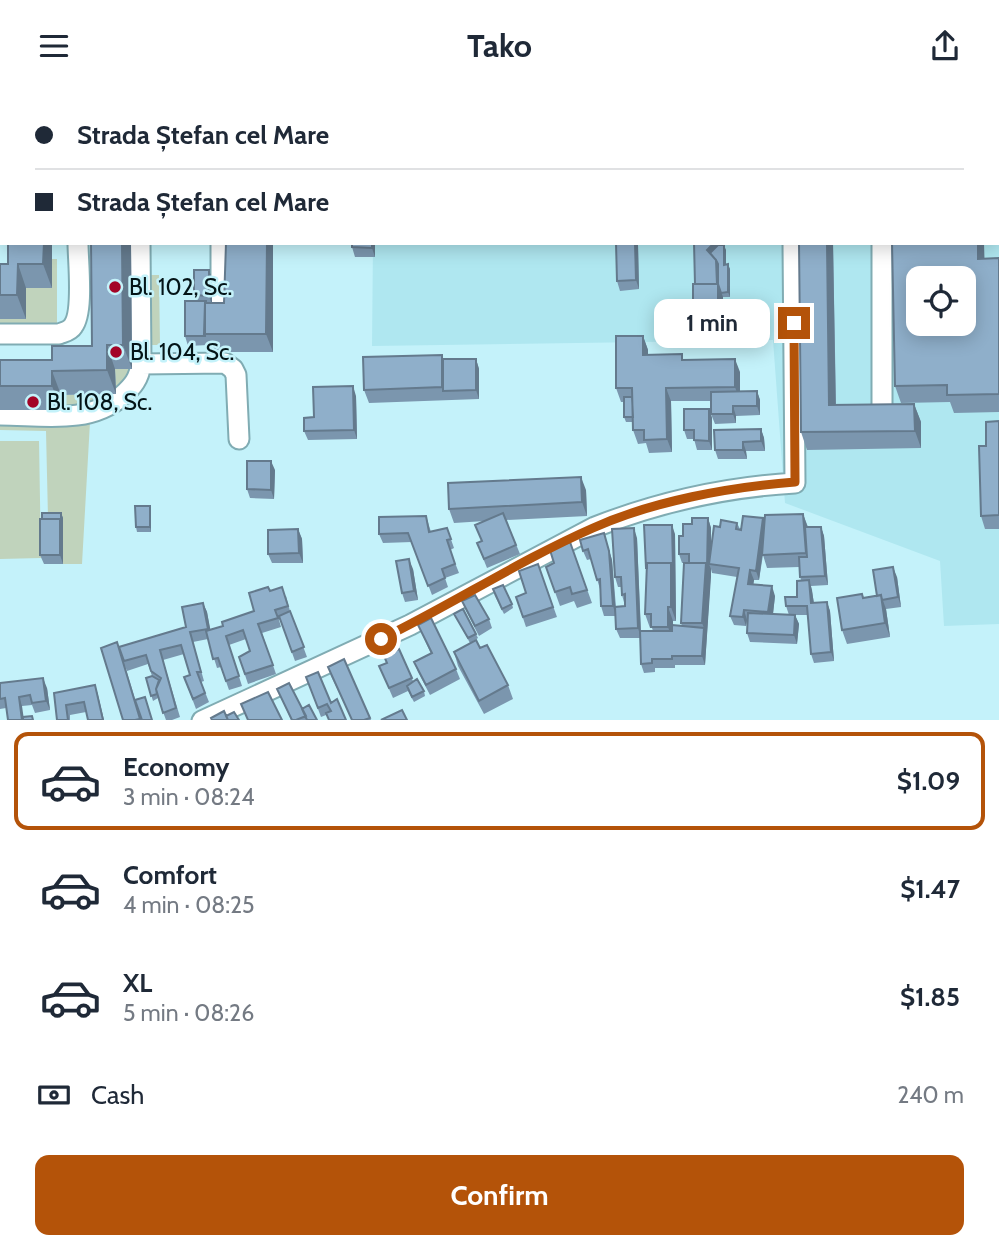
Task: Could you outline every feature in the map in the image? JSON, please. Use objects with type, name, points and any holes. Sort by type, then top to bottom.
[{"type":"street","points":[[0,334],[59,334],[74,326],[79,310],[78,245]]},
{"type":"street","points":[[0,415],[86,416],[104,409],[130,389],[139,378],[141,364],[140,245]]},
{"type":"street","points":[[221,245],[221,315]]},
{"type":"street","points":[[202,720],[410,625],[595,527],[626,515],[712,493],[754,485],[795,482],[793,245]]},
{"type":"street","points":[[882,245],[882,407]]},
{"type":"street","points":[[141,364],[225,363],[236,375],[239,439]]},
{"type":"shaded area","points":[[373,245],[999,245],[999,624],[944,626],[940,561],[785,503],[773,340],[372,346]]},
{"type":"green space","points":[[130,245],[135,369],[129,385],[117,397],[99,405],[57,411],[0,411],[60,410],[61,395],[116,394],[115,369],[132,369]]},
{"type":"green space","points":[[52,259],[57,259],[57,323],[0,323],[0,319],[26,319],[26,288]]},
{"type":"green space","points":[[147,275],[159,275],[160,345],[148,345]]},
{"type":"green space","points":[[0,422],[90,422],[82,564],[63,564],[48,518],[46,431],[0,430]]},
{"type":"green space","points":[[0,441],[39,441],[41,558],[0,559]]},
{"type":"building","points":[[8,245],[44,245],[43,264],[18,264],[17,295],[0,295],[0,264],[8,264]]},
{"type":"building","points":[[91,245],[122,245],[123,345],[107,345],[107,370],[52,371],[52,386],[0,386],[0,360],[52,360],[52,346],[92,346]]},
{"type":"building","points":[[226,245],[267,245],[266,334],[204,334],[205,303],[224,303]]},
{"type":"building","points":[[352,245],[372,245],[372,248]]},
{"type":"building","points":[[616,245],[635,245],[636,280],[617,281]]},
{"type":"building","points":[[694,245],[712,245],[707,250],[716,260],[717,284],[695,284]]},
{"type":"building","points":[[718,245],[724,245],[724,265],[728,264],[728,292],[721,293],[718,264],[710,253]]},
{"type":"building","points":[[799,245],[827,245],[829,405],[914,404],[915,431],[801,432]]},
{"type":"building","points":[[892,245],[978,245],[978,259],[999,258],[999,394],[947,395],[947,385],[895,386]]},
{"type":"building","points":[[194,270],[209,270],[209,296],[194,295]]},
{"type":"building","points":[[693,284],[718,284],[718,310],[732,309],[732,325],[693,325]]},
{"type":"building","points":[[185,301],[206,301],[205,336],[185,336]]},
{"type":"building","points":[[616,336],[643,336],[643,355],[682,354],[682,360],[735,359],[735,387],[666,388],[667,439],[644,440],[644,430],[633,430],[632,388],[616,388]]},
{"type":"building","points":[[442,355],[442,387],[364,390],[363,357]]},
{"type":"building","points":[[443,359],[476,359],[476,390],[443,391]]},
{"type":"building","points":[[353,386],[354,430],[304,431],[304,418],[314,417],[313,387]]},
{"type":"building","points":[[757,391],[757,406],[733,406],[733,414],[711,414],[711,392]]},
{"type":"building","points":[[624,397],[632,397],[633,417],[624,417]]},
{"type":"building","points":[[684,409],[709,409],[709,441],[694,440],[694,430],[684,430]]},
{"type":"building","points":[[999,421],[999,515],[981,516],[979,446],[986,446],[986,422]]},
{"type":"building","points":[[761,429],[761,441],[743,442],[743,450],[715,450],[714,430]]},
{"type":"building","points":[[247,461],[271,461],[271,490],[247,489]]},
{"type":"building","points":[[581,477],[582,502],[449,509],[448,483]]},
{"type":"building","points":[[135,506],[150,506],[150,527],[136,527]]},
{"type":"building","points":[[42,513],[61,513],[61,523],[60,519],[42,519]]},
{"type":"building","points":[[503,513],[516,545],[484,559],[477,543],[482,541],[475,525]]},
{"type":"building","points":[[803,514],[806,553],[762,555],[765,515]]},
{"type":"building","points":[[426,516],[429,532],[447,528],[451,539],[447,540],[455,564],[442,569],[445,578],[428,586],[408,533],[379,534],[379,517]]},
{"type":"building","points":[[743,516],[763,518],[756,571],[750,570],[748,584],[772,586],[768,612],[744,610],[743,617],[730,616],[739,568],[709,564],[714,526],[720,527],[721,520],[737,523],[736,529],[741,530]]},
{"type":"building","points":[[692,518],[708,518],[707,567],[706,563],[689,563],[689,554],[679,554],[679,536],[683,536],[683,524],[692,524]]},
{"type":"building","points":[[40,519],[60,519],[60,555],[40,555]]},
{"type":"building","points":[[644,525],[672,525],[673,567],[671,563],[647,563],[646,568]]},
{"type":"building","points":[[805,527],[821,527],[825,576],[800,577],[799,557],[807,557]]},
{"type":"building","points":[[634,528],[638,628],[616,629],[615,607],[625,606],[625,594],[622,595],[621,577],[615,577],[612,529]]},
{"type":"building","points":[[298,529],[299,553],[268,554],[268,530]]},
{"type":"building","points":[[604,533],[609,551],[613,606],[601,606],[600,579],[597,580],[588,549],[583,551],[580,540]]},
{"type":"building","points":[[570,542],[587,590],[572,594],[570,587],[555,592],[546,567],[554,563],[550,550]]},
{"type":"building","points":[[409,559],[414,591],[402,593],[396,561]]},
{"type":"building","points":[[647,563],[671,563],[668,627],[651,627],[651,614],[645,614]]},
{"type":"building","points":[[684,563],[706,563],[702,623],[681,623]]},
{"type":"building","points":[[538,564],[553,607],[523,617],[516,597],[526,593],[519,571]]},
{"type":"building","points":[[893,567],[898,597],[882,600],[881,595],[877,596],[873,570]]},
{"type":"building","points":[[809,580],[811,603],[827,602],[831,652],[811,654],[807,606],[786,606],[785,597],[797,597],[797,581]]},
{"type":"building","points":[[503,585],[512,604],[502,609],[493,589]]},
{"type":"building","points":[[268,587],[270,591],[282,587],[288,606],[275,610],[278,618],[258,624],[273,665],[245,674],[239,657],[250,651],[243,630],[226,636],[239,676],[226,681],[218,658],[213,659],[206,631],[223,626],[222,622],[254,611],[249,593]]},
{"type":"building","points":[[862,594],[863,598],[881,595],[885,623],[842,630],[837,598]]},
{"type":"building","points":[[475,595],[489,619],[475,626],[462,601]]},
{"type":"building","points":[[203,603],[208,629],[190,632],[201,672],[197,672],[205,693],[193,699],[184,677],[190,675],[181,645],[160,650],[176,708],[163,713],[156,689],[161,678],[151,671],[146,655],[124,661],[119,647],[186,627],[182,607]]},
{"type":"building","points":[[463,609],[476,634],[468,638],[454,614]]},
{"type":"building","points":[[290,611],[304,647],[292,652],[279,616]]},
{"type":"building","points":[[748,613],[795,615],[794,635],[747,633]]},
{"type":"building","points":[[431,618],[456,669],[426,685],[414,662],[432,653],[418,625]]},
{"type":"building","points":[[672,625],[704,628],[702,656],[672,656],[672,659],[652,659],[652,663],[641,664],[640,631],[672,631]]},
{"type":"building","points":[[476,640],[480,648],[487,645],[508,685],[479,701],[454,652]]},
{"type":"building","points":[[117,642],[140,719],[123,720],[101,648]]},
{"type":"building","points":[[399,649],[412,678],[389,688],[379,666],[387,663],[384,656]]},
{"type":"building","points":[[344,659],[370,718],[352,720],[328,667]]},
{"type":"building","points":[[318,672],[331,703],[337,699],[346,720],[329,720],[326,713],[331,711],[327,704],[318,708],[306,677]]},
{"type":"building","points":[[152,676],[159,680],[157,694],[151,696],[146,678]]},
{"type":"building","points":[[43,678],[46,701],[32,703],[30,695],[19,697],[22,720],[8,720],[5,698],[0,699],[0,683]]},
{"type":"building","points":[[417,679],[424,691],[412,697],[407,686]]},
{"type":"building","points":[[289,683],[306,716],[296,720],[292,720],[277,689]]},
{"type":"building","points":[[95,685],[103,720],[88,720],[84,702],[66,705],[68,720],[57,720],[54,693]]},
{"type":"building","points":[[268,692],[282,720],[248,720],[241,704]]},
{"type":"building","points":[[145,697],[152,720],[142,720],[135,700]]},
{"type":"building","points":[[309,705],[317,720],[307,720],[302,709]]},
{"type":"building","points":[[402,710],[407,720],[381,720]]},
{"type":"building","points":[[224,711],[228,720],[212,720],[211,718]]},
{"type":"building","points":[[234,712],[239,720],[228,720],[226,716]]},
{"type":"building","points":[[32,716],[33,720],[23,720],[23,717]]},
{"type":"place","name":"Bl. 102, Sc.","points":[[115,287]]},
{"type":"place","name":"Bl. 104, Sc.","points":[[116,352]]},
{"type":"place","name":"Bl. 108, Sc.","points":[[33,402]]},
{"type":"route","points":[[381,639],[576,536],[626,515],[712,493],[754,485],[795,482],[794,323]]}]
